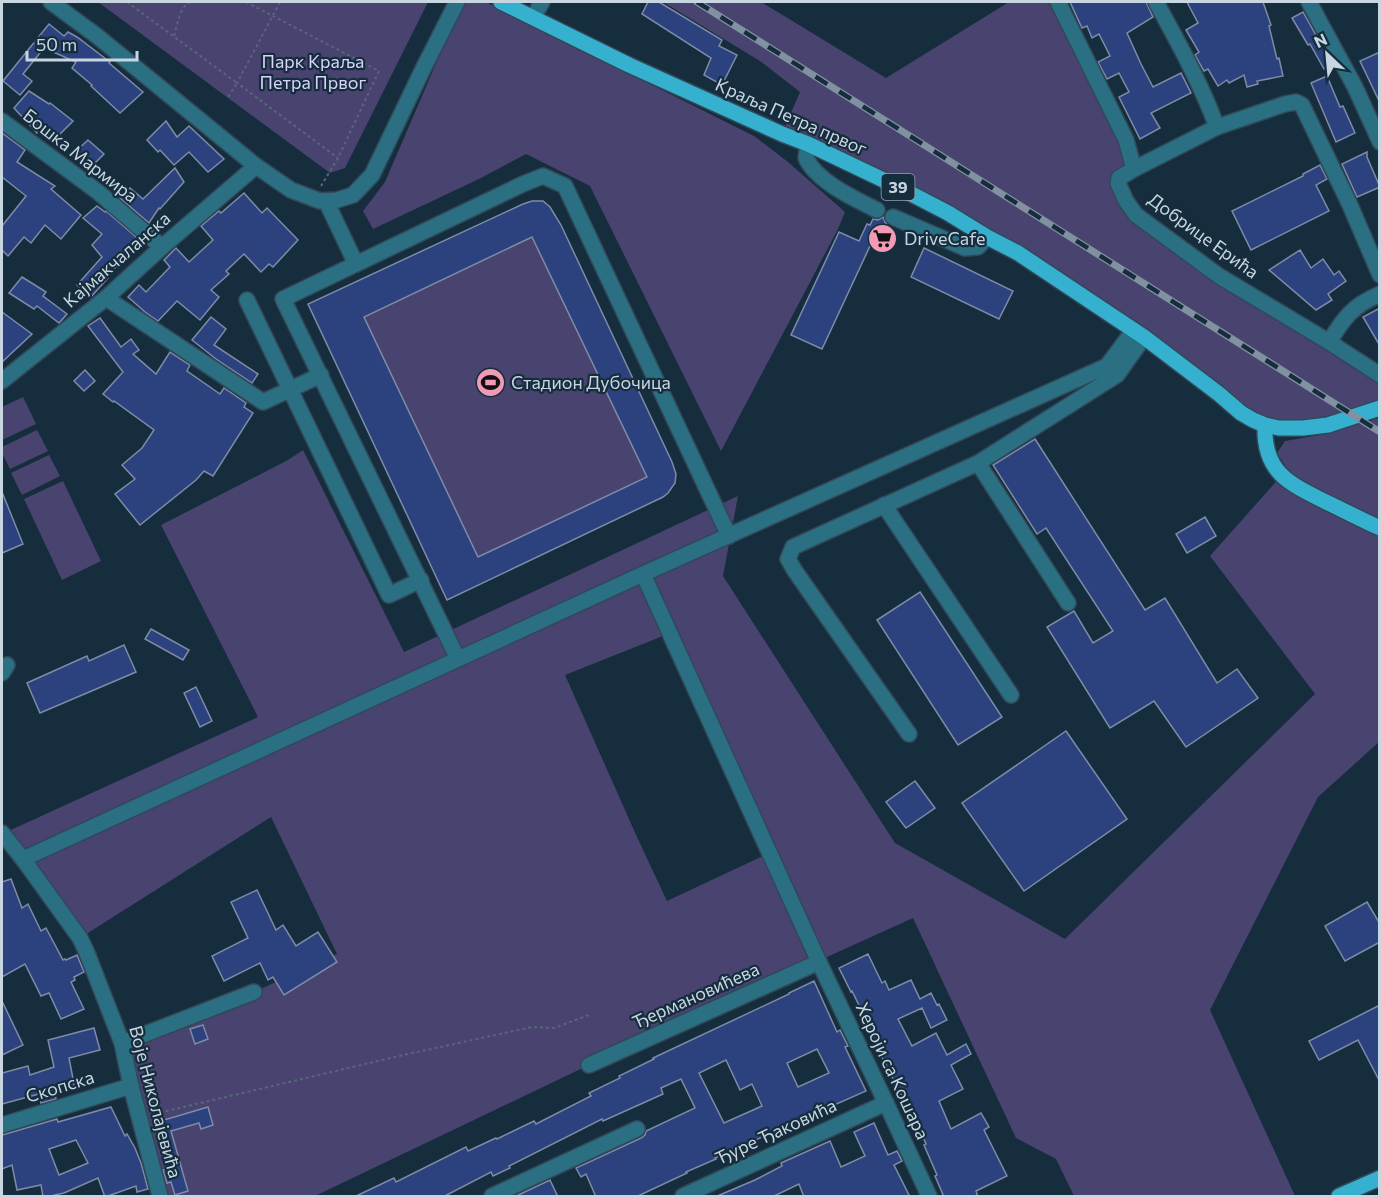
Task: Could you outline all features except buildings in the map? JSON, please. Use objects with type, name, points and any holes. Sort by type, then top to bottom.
[{"type":"main road","name":"Краља Петра првог","points":[[501,2],[628,65],[808,144],[948,213],[1018,254],[1139,334],[1253,420],[1279,428],[1303,428],[1328,425],[1380,408]]},
{"type":"main road","points":[[1265,425],[1265,437],[1271,461],[1281,476],[1294,486],[1378,529]]},
{"type":"main road","points":[[1339,1197],[1380,1178]]},
{"type":"street","points":[[51,2],[97,36],[256,166],[291,190],[320,200],[337,200],[353,195],[372,175],[458,2]]},
{"type":"street","points":[[533,17],[542,2]]},
{"type":"street","points":[[1058,2],[1126,140],[1134,169],[1217,127],[1285,104],[1296,102],[1302,105],[1350,205],[1380,275]]},
{"type":"street","points":[[1156,2],[1187,59],[1217,127]]},
{"type":"street","points":[[1310,2],[1355,87],[1380,142]]},
{"type":"street","name":"Бошка Мармира","points":[[2,121],[98,192],[162,247]]},
{"type":"street","points":[[808,144],[806,158],[813,170],[848,194],[877,210]]},
{"type":"street","name":"Кајмакчаланска","points":[[2,381],[106,298],[256,166]]},
{"type":"street","name":"Добрице Ерића","points":[[1134,169],[1119,178],[1118,183],[1126,201],[1136,214],[1219,276],[1329,342]]},
{"type":"street","points":[[458,659],[284,299],[543,176],[565,186],[729,536]]},
{"type":"street","points":[[320,200],[356,264]]},
{"type":"street","points":[[893,217],[964,248],[978,247],[987,237]]},
{"type":"street","points":[[1380,294],[1355,308],[1344,319],[1329,342],[1380,375]]},
{"type":"street","points":[[106,298],[263,402],[321,375]]},
{"type":"street","points":[[247,300],[389,595],[421,580]]},
{"type":"street","points":[[909,734],[801,581],[788,559],[793,547],[978,463],[1117,375],[1139,334]]},
{"type":"street","points":[[23,858],[643,574],[1107,366],[1139,334]]},
{"type":"street","points":[[978,463],[1068,603]]},
{"type":"street","points":[[884,506],[1011,695]]},
{"type":"street","name":"Хероји са Кошара","points":[[643,574],[819,962],[929,1197]]},
{"type":"street","name":"Воје Николајевића","points":[[2,833],[23,858],[80,938],[87,953],[122,1043],[130,1086],[158,1196]]},
{"type":"street","name":"Ђермановићева","points":[[589,1065],[819,962]]},
{"type":"street","points":[[122,1043],[254,992]]},
{"type":"street","name":"Скопска","points":[[2,1125],[130,1086]]},
{"type":"street","name":"Ђуре Ђаковића","points":[[682,1197],[886,1102]]},
{"type":"street","points":[[492,1197],[637,1129]]},
{"type":"path","points":[[127,2],[338,158]]},
{"type":"path","points":[[174,36],[182,9],[188,2]]},
{"type":"path","points":[[246,2],[379,71],[330,173],[320,200]]},
{"type":"path","points":[[228,97],[280,2]]},
{"type":"path","points":[[139,1117],[532,1027],[554,1028],[589,1015]]},
{"type":"green space","name":"Парк Краља Петра Првог","points":[[98,2],[428,2],[345,168],[330,173]]},
{"type":"green space","points":[[486,2],[754,136],[788,162],[845,212],[721,451],[590,186],[526,154],[373,229],[363,211],[385,182],[459,10],[464,3]]},
{"type":"green space","points":[[663,2],[761,2],[886,78],[1009,2],[1058,2],[1134,169],[1119,178],[1136,215],[1379,375],[1379,408],[1303,428],[1254,412],[1166,345],[1018,253],[782,134],[800,92],[760,61]]},
{"type":"green space","name":"Стадион Дубочица","points":[[532,201],[543,201],[550,207],[561,225],[672,462],[675,481],[663,497],[447,600],[308,304]]},
{"type":"green space","points":[[23,397],[36,424],[2,440],[2,407]]},
{"type":"green space","points":[[1379,418],[1379,742],[1318,797],[1210,1010],[1295,1196],[1074,1196],[1056,1159],[1016,1138],[913,918],[589,1065],[315,1196],[163,1196],[122,1043],[254,992],[337,954],[271,817],[80,938],[2,834],[258,717],[161,525],[288,460],[303,450],[404,652],[738,496],[723,576],[895,843],[1065,939],[1315,694],[1210,556],[1281,476],[1292,476],[1277,453],[1285,441],[1326,434]],"holes":[[[663,636],[765,855],[667,901],[565,675]]]},
{"type":"green space","points":[[37,430],[48,451],[10,469],[2,453],[2,447]]},
{"type":"green space","points":[[49,455],[60,476],[22,495],[11,473]]},
{"type":"green space","points":[[63,481],[101,561],[62,580],[24,499]]},
{"type":"railway","points":[[697,2],[1380,432]]},
{"type":"place","name":"DriveCafe","points":[[883,239]]},
{"type":"place","name":"Стадион Дубочица","points":[[490,383]]}]
